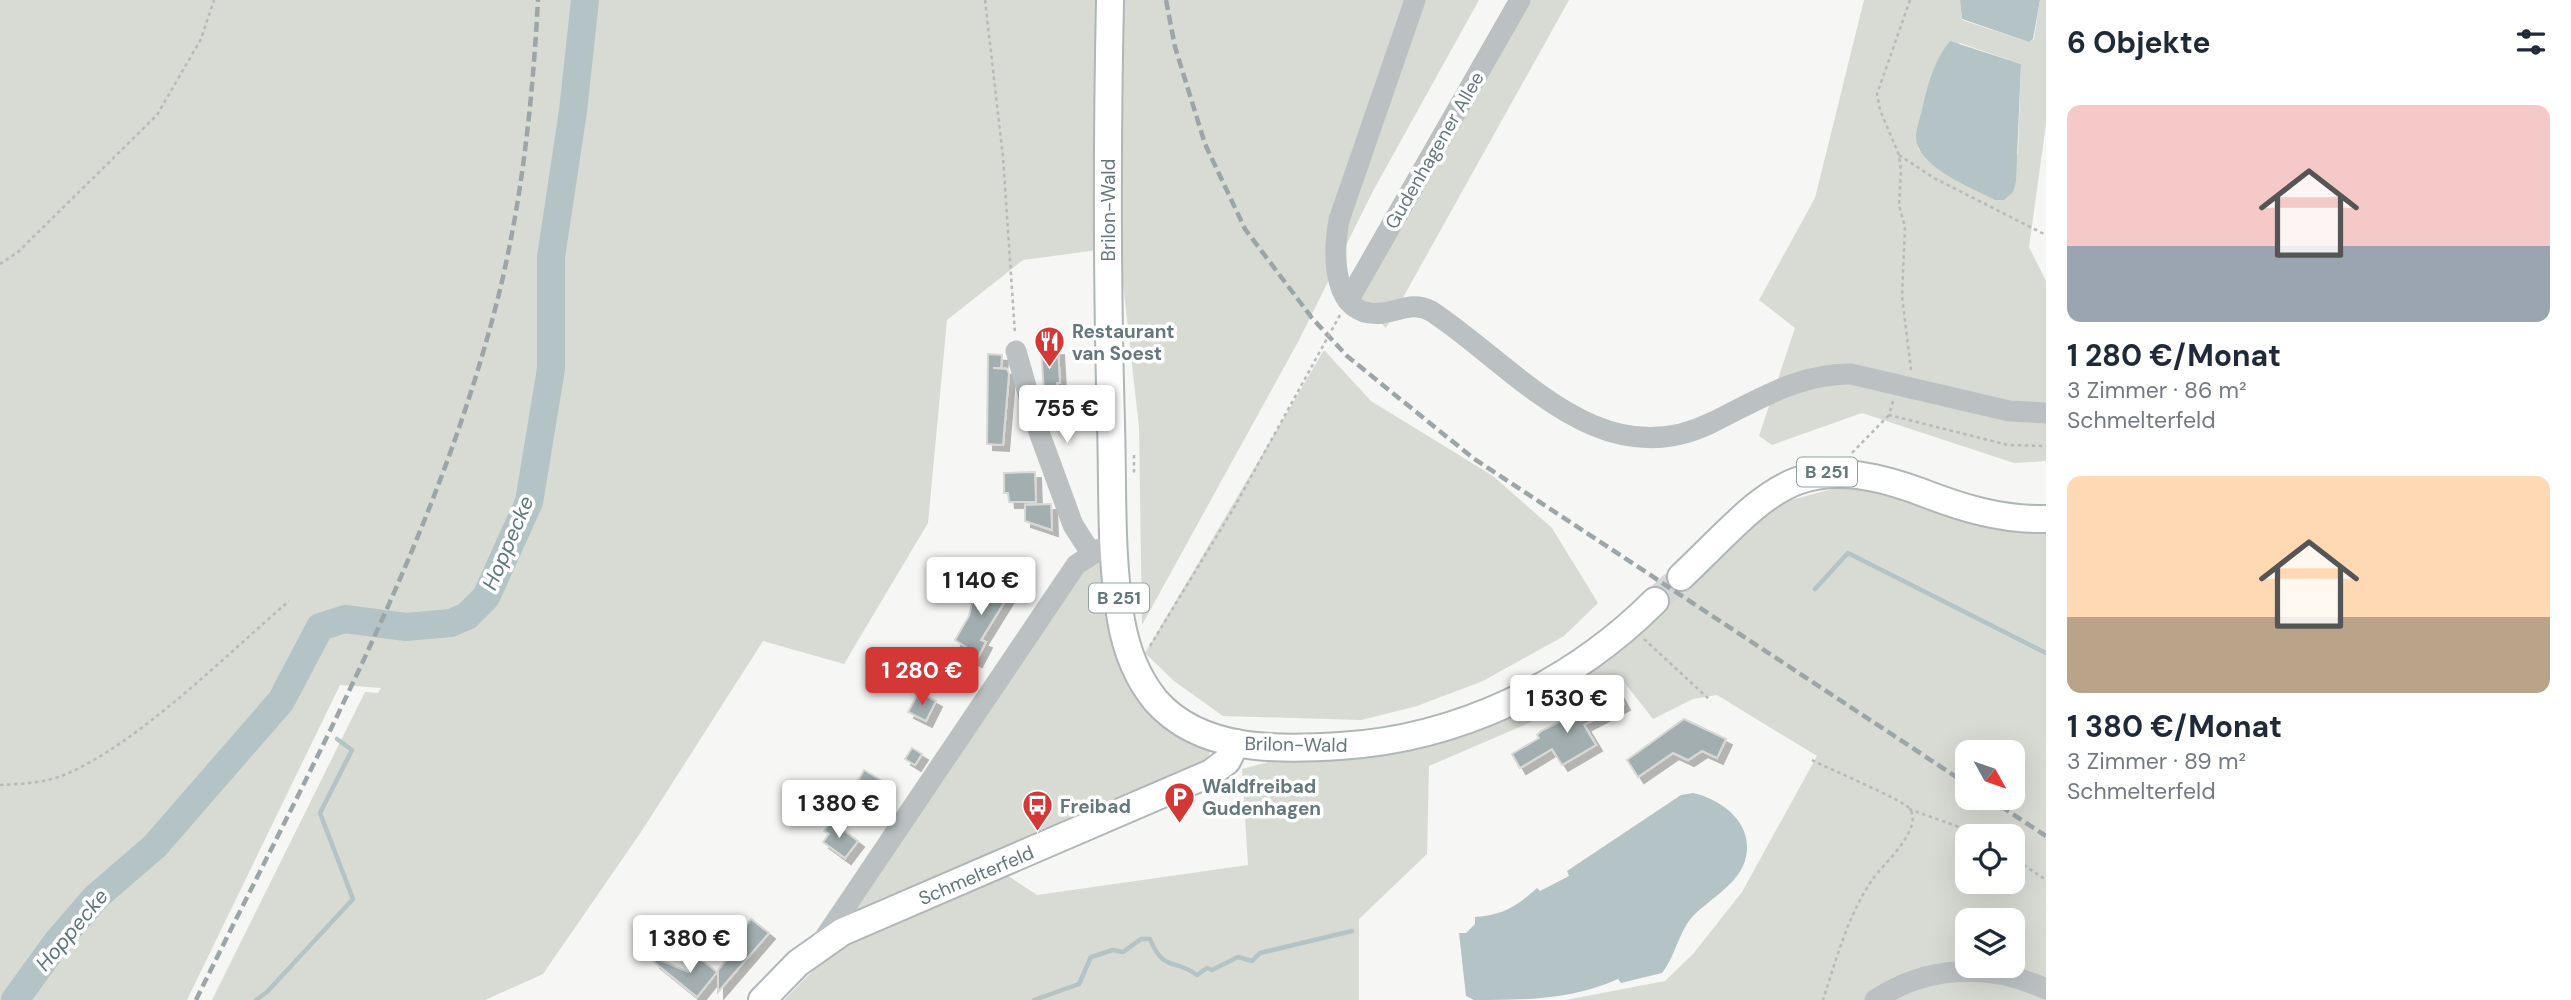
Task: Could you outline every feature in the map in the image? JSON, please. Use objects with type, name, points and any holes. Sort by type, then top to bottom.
[{"type":"main road","name":"Brilon-Wald","points":[[1110,0],[1109,328],[1114,513],[1121,619],[1128,649],[1140,677],[1159,704],[1193,729],[1236,743],[1299,748],[1357,745],[1448,728],[1490,712],[1542,685],[1656,601]]},
{"type":"main road","name":"B 251","points":[[1681,577],[1751,510],[1783,487],[1818,474],[1860,474],[1980,512],[2012,518],[2046,519]]},
{"type":"main road","name":"Schmelterfeld","points":[[762,1000],[820,945],[842,932],[1211,773],[1227,761],[1236,743]]},
{"type":"street","points":[[1415,0],[1343,203],[1336,236],[1335,263],[1344,308],[1374,313],[1413,305],[1432,311],[1568,414],[1617,435],[1672,436],[1700,428],[1789,385],[1814,376],[1851,374],[2009,411],[2046,413]]},
{"type":"street","name":"Gudenhagener Allee","points":[[1344,308],[1520,0]]},
{"type":"street","name":"Schmelterfeld","points":[[820,945],[1012,656],[1076,565],[1096,551],[1073,525],[1039,432],[1016,351]]},
{"type":"street","points":[[1875,1000],[1905,982],[1950,971],[2001,975],[2046,989]]},
{"type":"path","points":[[0,264],[18,252],[157,116],[201,39],[214,0]]},
{"type":"path","points":[[985,0],[1003,157],[1016,351]]},
{"type":"path","points":[[1852,453],[1889,415],[1903,386],[1911,352],[1902,296],[1905,227],[1899,205],[1899,155],[1880,110],[1877,94],[1910,0]]},
{"type":"path","points":[[1899,155],[1934,178],[2046,235]]},
{"type":"path","points":[[1143,640],[1147,650],[1158,637],[1235,506],[1344,308]]},
{"type":"path","points":[[1889,415],[1996,442],[2046,446]]},
{"type":"path","points":[[1132,446],[1134,478]]},
{"type":"path","points":[[0,785],[25,784],[62,775],[109,750],[169,704],[289,601]]},
{"type":"path","points":[[1628,624],[1711,701]]},
{"type":"path","points":[[1812,760],[1847,779],[1899,800],[1913,815],[1912,827],[1865,893],[1823,1000]]},
{"type":"path","points":[[1909,809],[1955,826]]},
{"type":"path","points":[[2025,866],[2046,880]]},
{"type":"shaded area","points":[[0,0],[1101,0],[1098,250],[1023,260],[947,320],[928,523],[844,664],[763,641],[643,829],[543,974],[485,1000],[212,1000],[365,692],[378,693],[381,688],[340,685],[187,1000],[0,1000]]},
{"type":"shaded area","points":[[1119,0],[1479,0],[1373,191],[1299,340],[1142,625],[1139,427],[1119,248]]},
{"type":"shaded area","points":[[1518,0],[1569,0],[1386,328],[1353,298]]},
{"type":"shaded area","points":[[1864,0],[1960,0],[1962,20],[2029,42],[2034,39],[2040,0],[2046,0],[2046,124],[2029,247],[2046,281],[2046,461],[2014,463],[1862,413],[1772,445],[1759,436],[1795,328],[1759,300],[1815,198]],"holes":[[[1960,43],[2021,64],[2018,154],[1927,160],[1918,149],[1916,137],[1937,63]]]},
{"type":"shaded area","points":[[1960,0],[2040,0],[2033,39],[2029,42],[1962,19]]},
{"type":"shaded area","points":[[1950,41],[2021,64],[2016,181],[2013,192],[2004,200],[1995,200],[1961,183],[1936,167],[1919,148],[1916,134],[1928,85],[1937,62]]},
{"type":"shaded area","points":[[1324,350],[1371,401],[1493,476],[1552,528],[1598,603],[1564,636],[1483,681],[1417,706],[1361,720],[1223,716],[1174,681],[1145,653]]},
{"type":"shaded area","points":[[1855,483],[2046,519],[2046,979],[2025,975],[2025,908],[1955,908],[1955,969],[1870,1000],[1566,1000],[1665,981],[1693,954],[1742,892],[1817,756],[1717,695],[1693,699],[1653,719],[1624,682],[1429,766],[1427,854],[1359,919],[1359,1000],[784,1000],[838,945],[1005,874],[1037,895],[1248,865],[1242,769],[1280,759],[1368,757],[1500,720],[1643,625],[1772,505]]},
{"type":"shaded area","points":[[1106,561],[1113,648],[1122,672],[1138,695],[1149,705],[1206,747],[1210,752],[1206,763],[850,916],[1013,659],[1091,563]]},
{"type":"shaded area","points":[[1693,793],[1717,802],[1736,818],[1743,828],[1747,852],[1743,866],[1734,880],[1688,922],[1662,973],[1621,983],[1618,979],[1566,995],[1512,1000],[1474,1000],[1466,996],[1459,933],[1466,933],[1475,924],[1475,917],[1509,908],[1537,888],[1540,891],[1569,876],[1567,871],[1681,795]]},
{"type":"shaded area","points":[[1955,977],[1980,978],[2046,995],[2046,1000],[1886,1000]]},
{"type":"building","points":[[1058,349],[1060,383],[1057,383],[1061,404],[1045,405],[1041,350]]},
{"type":"building","points":[[988,354],[1002,355],[1001,368],[993,368],[1007,369],[1009,374],[1003,445],[987,444]]},
{"type":"building","points":[[1035,472],[1036,502],[1009,502],[1008,493],[1004,493],[1004,473]]},
{"type":"building","points":[[1051,504],[1052,530],[1025,521],[1025,505]]},
{"type":"building","points":[[984,578],[1010,593],[981,640],[986,642],[976,661],[963,653],[966,647],[955,640],[969,616],[973,598]]},
{"type":"building","points":[[919,692],[936,701],[926,721],[908,712]]},
{"type":"building","points":[[1618,693],[1624,704],[1584,725],[1596,745],[1562,765],[1552,749],[1520,768],[1512,754],[1539,738],[1537,735],[1541,731]]},
{"type":"building","points":[[1684,719],[1726,739],[1717,758],[1702,751],[1688,760],[1673,753],[1638,777],[1627,760]]},
{"type":"building","points":[[912,748],[922,754],[915,765],[905,759]]},
{"type":"building","points":[[864,770],[884,782],[866,815],[854,809],[862,793],[854,788]]},
{"type":"building","points":[[831,821],[858,841],[845,858],[823,842],[829,834],[824,831]]},
{"type":"building","points":[[751,919],[769,933],[718,992],[718,970],[742,941],[737,937]]},
{"type":"building","points":[[656,958],[688,972],[699,958],[717,972],[697,997],[654,962]]},
{"type":"waterway","name":"Hoppecke","points":[[15,1000],[57,942],[96,897],[155,846],[281,701],[320,627],[345,619],[406,627],[451,623],[467,616],[486,597],[529,502],[551,369],[551,257],[573,111],[585,0]]},
{"type":"waterway","points":[[1815,589],[1848,553],[2046,653]]},
{"type":"waterway","points":[[256,1000],[267,992],[353,899],[320,813],[352,750],[337,739]]},
{"type":"waterway","points":[[1034,1000],[1079,984],[1091,957],[1113,950],[1123,952],[1141,939],[1150,939],[1165,961],[1197,975],[1207,968],[1212,970],[1238,957],[1252,961],[1260,953],[1352,931]]},
{"type":"tunnel","points":[[1655,601],[1681,577]]},
{"type":"railway","points":[[196,1000],[359,670],[432,501],[463,415],[490,328],[517,206],[528,124],[538,0]]},
{"type":"railway","points":[[1166,0],[1175,47],[1205,144],[1245,229],[1312,318],[1347,356],[1473,458],[1955,776]]},
{"type":"railway","points":[[2006,810],[2046,836]]},
{"type":"place","name":"Restaurant van Soest","points":[[1049,369]]},
{"type":"place","name":"Waldfreibad Gudenhagen","points":[[1179,824]]},
{"type":"place","name":"Freibad","points":[[1037,833]]}]
